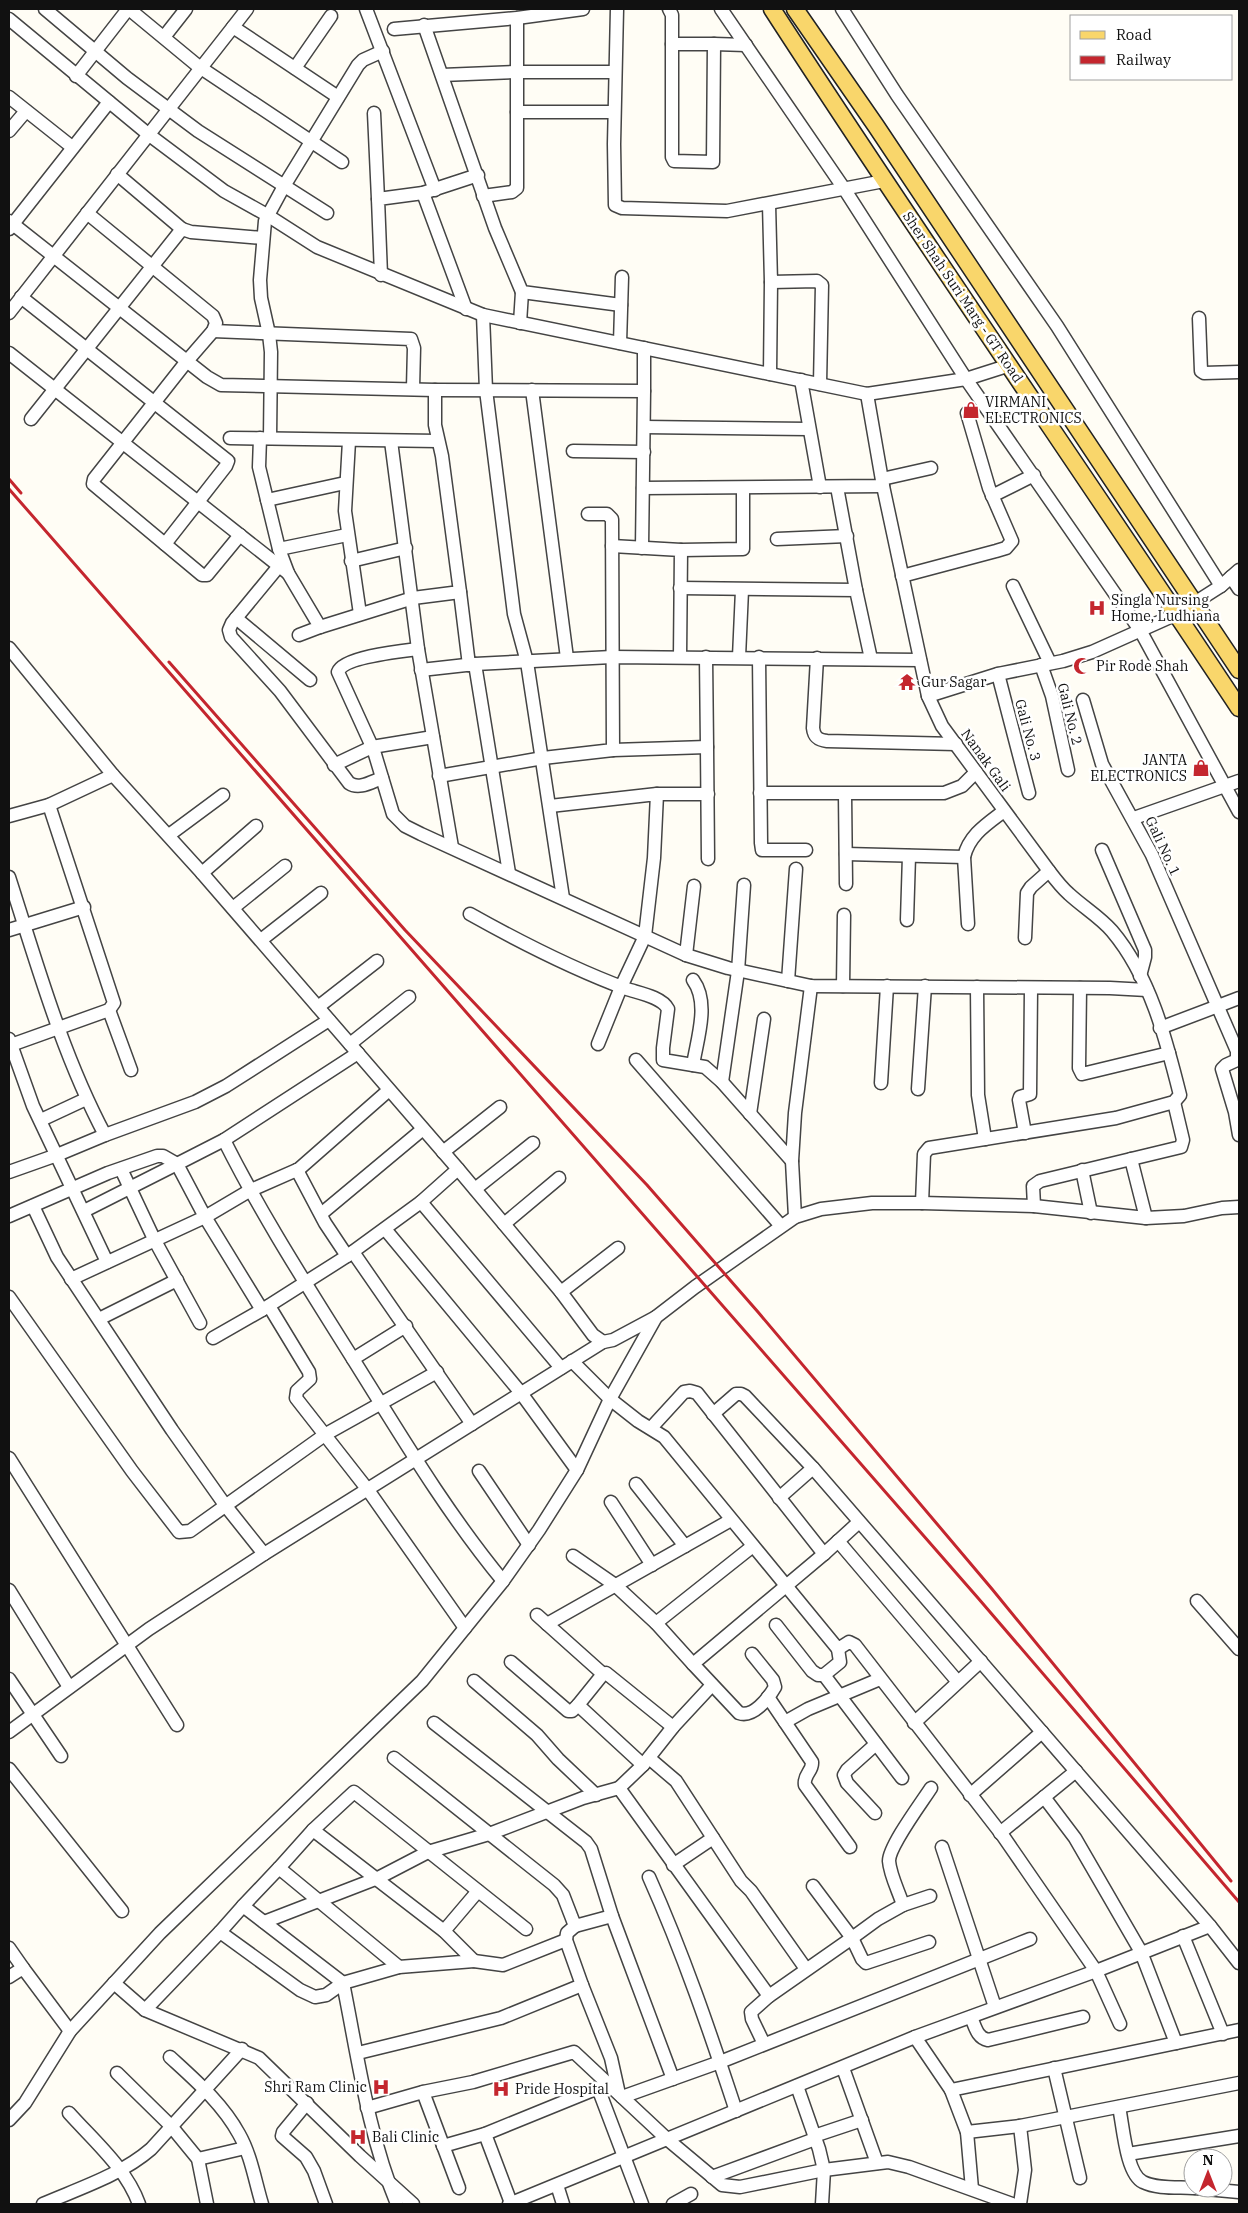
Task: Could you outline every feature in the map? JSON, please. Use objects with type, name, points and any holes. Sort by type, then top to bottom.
[{"type":"main road","name":"Sher Shah Suri Marg - GT Road","points":[[772,9],[884,181],[1239,708]]},
{"type":"main road","name":"Sher Shah Suri Marg - GT Road","points":[[795,9],[1239,670]]},
{"type":"street","points":[[44,9],[95,52],[198,132],[328,213]]},
{"type":"street","points":[[76,76],[129,9],[200,68],[310,143],[342,162]]},
{"type":"street","points":[[164,37],[186,9]]},
{"type":"street","points":[[9,312],[247,9]]},
{"type":"street","points":[[366,9],[383,51],[466,308]]},
{"type":"street","points":[[394,29],[516,18],[583,9]]},
{"type":"street","points":[[617,9],[614,202],[618,207],[711,211],[769,204],[884,181]]},
{"type":"street","points":[[669,9],[672,15],[672,159],[676,162],[710,163],[713,162],[715,157],[714,44]]},
{"type":"street","points":[[721,9],[845,190],[966,379],[1140,630],[1239,812]]},
{"type":"street","points":[[842,9],[897,95],[1239,590]]},
{"type":"street","points":[[295,68],[331,16]]},
{"type":"street","points":[[483,196],[512,192],[517,188],[516,18]]},
{"type":"street","points":[[424,25],[478,175],[483,196],[522,292],[520,323]]},
{"type":"street","points":[[11,27],[224,191],[267,215],[317,247],[484,316],[867,394],[966,379],[1010,366]]},
{"type":"street","points":[[233,27],[338,97]]},
{"type":"street","points":[[672,44],[746,44]]},
{"type":"street","points":[[283,569],[268,500],[258,467],[265,438],[272,385],[269,334],[260,289],[263,238],[267,215],[338,97],[363,60],[383,51]]},
{"type":"street","points":[[442,75],[516,72],[615,72]]},
{"type":"street","points":[[9,97],[72,147]]},
{"type":"street","points":[[109,102],[10,225],[221,385],[435,390],[644,391]]},
{"type":"street","points":[[9,131],[26,111]]},
{"type":"street","points":[[517,112],[614,112]]},
{"type":"street","points":[[374,113],[381,275]]},
{"type":"street","points":[[117,174],[182,230],[263,238]]},
{"type":"street","points":[[378,199],[429,191],[478,175]]},
{"type":"street","points":[[769,204],[771,282],[770,374]]},
{"type":"street","points":[[87,213],[213,316],[216,323],[213,331],[122,442],[94,479],[93,484],[202,575],[207,575],[240,535]]},
{"type":"street","points":[[31,419],[182,230]]},
{"type":"street","points":[[620,343],[622,277]]},
{"type":"street","points":[[771,282],[817,281],[822,285],[820,384]]},
{"type":"street","points":[[522,292],[621,305]]},
{"type":"street","points":[[21,297],[155,401],[228,461],[166,544]]},
{"type":"street","points":[[484,316],[486,390],[514,614],[527,662],[563,898]]},
{"type":"street","points":[[1199,318],[1200,370],[1204,373],[1239,372]]},
{"type":"street","points":[[213,331],[411,339],[414,348],[413,388]]},
{"type":"street","points":[[642,548],[644,348]]},
{"type":"street","points":[[9,353],[283,569],[320,627]]},
{"type":"street","points":[[800,380],[820,487]]},
{"type":"street","points":[[435,390],[434,425],[442,456],[460,592],[509,873]]},
{"type":"street","points":[[532,390],[567,658]]},
{"type":"street","name":"Nanak Gali","points":[[867,394],[882,483],[928,696],[942,726],[1049,872],[1069,894],[1111,930],[1123,946],[1147,990],[1169,1053],[1180,1095],[1174,1102]]},
{"type":"street","points":[[902,576],[996,551],[1010,544],[1012,537],[992,496],[967,413]]},
{"type":"street","points":[[644,427],[809,429]]},
{"type":"street","points":[[230,438],[438,441]]},
{"type":"street","points":[[348,441],[345,511],[360,614]]},
{"type":"street","points":[[391,441],[421,670],[452,847]]},
{"type":"street","points":[[573,451],[644,452]]},
{"type":"street","points":[[643,488],[837,487],[882,483],[931,468]]},
{"type":"street","points":[[992,496],[1034,476]]},
{"type":"street","points":[[268,500],[345,483]]},
{"type":"street","points":[[837,487],[871,659]]},
{"type":"street","points":[[612,546],[681,550],[743,549],[743,488]]},
{"type":"street","points":[[588,514],[607,514],[611,516],[612,750]]},
{"type":"street","points":[[280,549],[347,535]]},
{"type":"street","points":[[777,539],[846,536]]},
{"type":"street","points":[[351,561],[406,548]]},
{"type":"street","points":[[680,657],[681,550]]},
{"type":"street","points":[[283,569],[236,618],[229,630],[230,637],[280,691],[334,765],[354,786],[360,786],[382,778]]},
{"type":"street","points":[[928,696],[998,674],[1092,652],[1177,614],[1230,578]]},
{"type":"street","name":"Gali No. 2","points":[[1013,586],[1046,664],[1068,770]]},
{"type":"street","points":[[680,588],[856,590]]},
{"type":"street","points":[[739,657],[742,590]]},
{"type":"street","points":[[299,635],[413,598],[460,592]]},
{"type":"street","points":[[236,618],[310,680]]},
{"type":"street","points":[[9,648],[113,775],[233,908],[458,1169],[561,1292],[593,1335],[604,1342]]},
{"type":"street","points":[[418,649],[346,663],[340,668],[339,674],[372,746],[393,814],[412,830],[686,955],[738,970],[788,981],[811,986],[1147,990]]},
{"type":"street","points":[[421,670],[567,658],[612,657],[920,660]]},
{"type":"street","points":[[706,657],[708,859]]},
{"type":"street","points":[[759,657],[762,850],[806,850]]},
{"type":"street","points":[[817,658],[813,728],[818,739],[827,741],[956,744]]},
{"type":"street","name":"Gali No. 3","points":[[998,674],[1029,793]]},
{"type":"street","name":"Gali No. 1","points":[[1083,700],[1102,764],[1134,818],[1155,861],[1237,1052],[1237,1060],[1222,1069],[1236,1112],[1239,1136]]},
{"type":"street","points":[[334,765],[372,746],[433,737]]},
{"type":"street","points":[[439,776],[543,758],[612,750],[707,747]]},
{"type":"street","points":[[760,793],[944,793],[962,786],[976,772]]},
{"type":"street","points":[[9,816],[49,805],[113,775]]},
{"type":"street","points":[[1134,818],[1239,781]]},
{"type":"street","points":[[550,806],[657,794],[708,794]]},
{"type":"street","points":[[598,1044],[621,987],[645,936],[654,858],[657,794]]},
{"type":"street","points":[[845,794],[846,884]]},
{"type":"street","points":[[169,835],[223,795]]},
{"type":"street","points":[[49,805],[114,999],[109,1010],[60,1029],[10,1042],[33,1106],[107,1262]]},
{"type":"street","points":[[968,924],[964,857],[971,838],[1004,810]]},
{"type":"street","points":[[202,873],[256,826]]},
{"type":"street","points":[[1102,850],[1144,950],[1144,962],[1140,976]]},
{"type":"street","points":[[846,854],[964,857]]},
{"type":"street","points":[[907,920],[909,856]]},
{"type":"street","points":[[233,908],[285,866]]},
{"type":"street","points":[[788,981],[796,869]]},
{"type":"street","points":[[1025,938],[1027,893],[1031,887],[1049,872]]},
{"type":"street","points":[[9,877],[60,1029],[86,1098],[105,1135]]},
{"type":"street","points":[[722,1082],[738,970],[744,885]]},
{"type":"street","points":[[686,955],[694,886]]},
{"type":"street","points":[[260,940],[321,893]]},
{"type":"street","points":[[9,930],[84,907]]},
{"type":"street","points":[[470,914],[512,937],[621,987],[665,1004],[668,1009],[663,1060],[705,1067],[722,1082],[792,1161]]},
{"type":"street","points":[[843,986],[844,914]]},
{"type":"street","points":[[318,1007],[377,961]]},
{"type":"street","points":[[693,1065],[702,1007],[701,996],[694,980]]},
{"type":"street","points":[[795,1217],[792,1161],[794,1114],[811,986]]},
{"type":"street","points":[[881,1083],[887,986]]},
{"type":"street","points":[[918,1089],[925,986]]},
{"type":"street","points":[[976,987],[978,1094],[985,1139]]},
{"type":"street","points":[[1025,1133],[1019,1100],[1020,1097],[1030,1094],[1031,988]]},
{"type":"street","points":[[1080,988],[1079,1068],[1082,1074],[1169,1053]]},
{"type":"street","points":[[84,1211],[131,1189],[224,1140],[354,1048],[409,997]]},
{"type":"street","points":[[1160,1028],[1239,998]]},
{"type":"street","points":[[109,1010],[131,1070]]},
{"type":"street","points":[[750,1114],[764,1019]]},
{"type":"street","points":[[9,1172],[168,1113],[226,1086],[329,1020]]},
{"type":"street","points":[[636,1060],[780,1226]]},
{"type":"street","points":[[71,1279],[204,1217],[249,1191],[297,1170],[390,1090]]},
{"type":"street","points":[[41,1120],[86,1098]]},
{"type":"street","points":[[922,1203],[924,1154],[926,1150],[934,1146],[1116,1118],[1174,1102],[1183,1140],[1181,1147],[1049,1178],[1035,1183],[1033,1191],[1034,1206]]},
{"type":"street","points":[[443,1152],[500,1108]]},
{"type":"street","points":[[320,1214],[422,1129]]},
{"type":"street","points":[[224,1140],[249,1191],[416,1460],[474,1546],[503,1581]]},
{"type":"street","points":[[475,1189],[533,1143]]},
{"type":"street","points":[[9,1216],[121,1169],[161,1156],[177,1164],[204,1217],[309,1372],[310,1378],[297,1391],[296,1398],[368,1490],[465,1628]]},
{"type":"street","points":[[1132,1159],[1146,1218]]},
{"type":"street","points":[[121,1169],[154,1239],[200,1323]]},
{"type":"street","points":[[214,1338],[350,1254],[421,1202],[458,1169]]},
{"type":"street","points":[[297,1170],[320,1214],[406,1326],[472,1424]]},
{"type":"street","points":[[1082,1170],[1091,1213]]},
{"type":"street","points":[[504,1224],[559,1178]]},
{"type":"street","points":[[421,1202],[561,1368]]},
{"type":"street","points":[[9,1732],[127,1645],[264,1554],[572,1361],[604,1342],[613,1340],[656,1317],[795,1217],[821,1209],[872,1203],[1034,1206],[1146,1218],[1184,1216],[1222,1208],[1239,1207]]},
{"type":"street","points":[[33,1206],[45,1236],[71,1279],[172,1430],[225,1505],[264,1554]]},
{"type":"street","points":[[385,1229],[521,1393],[577,1470]]},
{"type":"street","points":[[561,1292],[618,1248]]},
{"type":"street","points":[[99,1319],[177,1280]]},
{"type":"street","points":[[9,1296],[178,1532],[190,1531],[326,1434],[437,1372]]},
{"type":"street","points":[[9,2120],[25,2103],[70,2031],[160,1933],[422,1681],[503,1581],[529,1545],[577,1470],[614,1403],[656,1317]]},
{"type":"street","points":[[353,1359],[406,1326]]},
{"type":"street","points":[[572,1361],[614,1403],[664,1437],[838,1649],[840,1662],[824,1675],[818,1676],[776,1625]]},
{"type":"street","points":[[651,1428],[687,1391],[697,1393],[824,1554]]},
{"type":"street","points":[[713,1414],[736,1394],[743,1395],[813,1468],[1210,1926],[1239,1963]]},
{"type":"street","points":[[9,1458],[177,1725]]},
{"type":"street","points":[[780,1498],[813,1468]]},
{"type":"street","points":[[479,1471],[529,1545]]},
{"type":"street","points":[[636,1484],[685,1546]]},
{"type":"street","points":[[611,1502],[652,1565]]},
{"type":"street","points":[[547,1624],[731,1520]]},
{"type":"street","points":[[693,1664],[824,1554],[859,1522]]},
{"type":"street","points":[[838,1541],[958,1682]]},
{"type":"street","points":[[656,1623],[752,1546]]},
{"type":"street","points":[[573,1556],[615,1585],[656,1623],[738,1713],[744,1715],[752,1713],[774,1690],[775,1684],[752,1654]]},
{"type":"street","points":[[9,1590],[69,1688]]},
{"type":"street","points":[[1197,1601],[1239,1649]]},
{"type":"street","points":[[537,1615],[603,1674],[608,1674],[672,1727]]},
{"type":"street","points":[[838,1649],[847,1642],[853,1644],[1000,1833],[1096,1971],[1120,2024]]},
{"type":"street","points":[[914,1723],[981,1660]]},
{"type":"street","points":[[510,1662],[568,1712],[578,1705],[603,1674]]},
{"type":"street","points":[[824,1675],[902,1778]]},
{"type":"street","points":[[9,1679],[61,1756]]},
{"type":"street","points":[[785,1722],[808,1709],[880,1679]]},
{"type":"street","points":[[474,1682],[538,1735],[558,1759],[596,1795]]},
{"type":"street","points":[[264,1922],[378,1878],[428,1852],[489,1834],[619,1788],[646,1762],[672,1727],[712,1685]]},
{"type":"street","points":[[768,1697],[812,1762],[812,1767],[805,1776],[805,1784],[850,1847]]},
{"type":"street","points":[[578,1705],[646,1762],[676,1781],[740,1881],[751,1891],[806,1969]]},
{"type":"street","points":[[434,1723],[586,1842],[673,2079]]},
{"type":"street","points":[[970,1795],[1042,1732]]},
{"type":"street","points":[[875,1813],[848,1783],[844,1775],[846,1770],[876,1744]]},
{"type":"street","points":[[394,1758],[563,1895],[575,1926]]},
{"type":"street","points":[[9,1769],[122,1911]]},
{"type":"street","points":[[1000,1833],[1076,1771]]},
{"type":"street","points":[[619,1788],[741,1954],[769,1996]]},
{"type":"street","points":[[904,1905],[891,1868],[890,1856],[908,1822],[931,1788]]},
{"type":"street","points":[[145,2010],[220,1932],[313,1830],[354,1792],[526,1929]]},
{"type":"street","points":[[1044,1796],[1075,1838],[1141,1952],[1176,2043]]},
{"type":"street","points":[[313,1830],[378,1878],[444,1931],[474,1961]]},
{"type":"street","points":[[673,1864],[713,1838]]},
{"type":"street","points":[[942,1847],[995,2008]]},
{"type":"street","points":[[279,1868],[399,1967]]},
{"type":"street","points":[[649,1877],[670,1925],[736,2111]]},
{"type":"street","points":[[813,1886],[852,1938],[862,1959],[866,1963],[928,1942]]},
{"type":"street","points":[[444,1931],[478,1890]]},
{"type":"street","points":[[764,2044],[752,2019],[751,2012],[769,1996],[878,1919],[904,1905],[930,1896]]},
{"type":"street","points":[[243,1906],[343,1983],[368,2108],[386,2179],[397,2204]]},
{"type":"street","points":[[612,1916],[575,1926],[567,1933],[566,1940],[611,2058],[621,2095]]},
{"type":"street","points":[[485,2134],[510,2204],[915,2037],[1096,1971],[1210,1926]]},
{"type":"street","points":[[220,1932],[308,1996],[320,1997],[343,1983],[399,1967],[474,1961],[503,1965],[566,1940]]},
{"type":"street","points":[[1183,1936],[1223,2034]]},
{"type":"street","points":[[621,2095],[720,2062],[978,1958],[1030,1939]]},
{"type":"street","points":[[9,1948],[70,2031]]},
{"type":"street","points":[[9,1978],[24,1968]]},
{"type":"street","points":[[114,1983],[145,2010],[242,2049],[259,2058],[360,2156],[413,2204]]},
{"type":"street","points":[[358,2053],[502,2018],[582,1985]]},
{"type":"street","points":[[970,2017],[979,2036],[982,2039],[988,2040],[1083,2017]]},
{"type":"street","points":[[951,2090],[1239,2030]]},
{"type":"street","points":[[915,2037],[951,2090],[967,2132],[972,2189]]},
{"type":"street","points":[[43,2204],[121,2170],[140,2159],[242,2049]]},
{"type":"street","points":[[368,2108],[423,2092],[473,2082],[574,2052],[667,2139],[722,2185],[734,2187],[824,2170],[888,2162],[908,2167],[1012,2204]]},
{"type":"street","points":[[170,2057],[205,2089],[225,2114],[245,2148],[262,2204]]},
{"type":"street","points":[[843,2068],[877,2163]]},
{"type":"street","points":[[1054,2068],[1067,2116],[1080,2178]]},
{"type":"street","points":[[117,2073],[170,2126],[198,2159],[207,2204]]},
{"type":"street","points":[[967,2132],[1020,2126],[1239,2083]]},
{"type":"street","points":[[797,2086],[824,2170],[822,2204]]},
{"type":"street","points":[[443,2146],[485,2134],[598,2088],[642,2204]]},
{"type":"street","points":[[423,2092],[459,2188]]},
{"type":"street","points":[[307,2103],[283,2132],[282,2136],[300,2150],[311,2164],[326,2204]]},
{"type":"street","points":[[1120,2107],[1132,2172],[1141,2182],[1183,2187]]},
{"type":"street","points":[[69,2114],[121,2170],[132,2186],[139,2204]]},
{"type":"street","points":[[712,2177],[862,2120]]},
{"type":"street","points":[[1020,2126],[1025,2170],[1020,2204]]},
{"type":"street","points":[[1128,2154],[1239,2136]]},
{"type":"street","points":[[198,2159],[245,2148]]},
{"type":"street","points":[[557,2185],[563,2204]]},
{"type":"street","points":[[673,2204],[691,2194]]},
{"type":"railway","points":[[9,479],[21,493]]},
{"type":"railway","points":[[9,489],[978,1598],[1239,1902]]},
{"type":"railway","points":[[169,662],[405,930],[647,1185],[758,1312],[992,1589],[1231,1881]]},
{"type":"place","name":"VIRMANI ELECTRONICS","points":[[971,410]]},
{"type":"place","name":"Singla Nursing Home, Ludhiana","points":[[1097,608]]},
{"type":"place","name":"Pir Rode Shah","points":[[1082,666]]},
{"type":"place","name":"Gur Sagar","points":[[907,682]]},
{"type":"place","name":"JANTA ELECTRONICS","points":[[1201,768]]},
{"type":"place","name":"Shri Ram Clinic","points":[[381,2087]]},
{"type":"place","name":"Pride Hospital","points":[[501,2089]]},
{"type":"place","name":"Bali Clinic","points":[[358,2137]]}]
